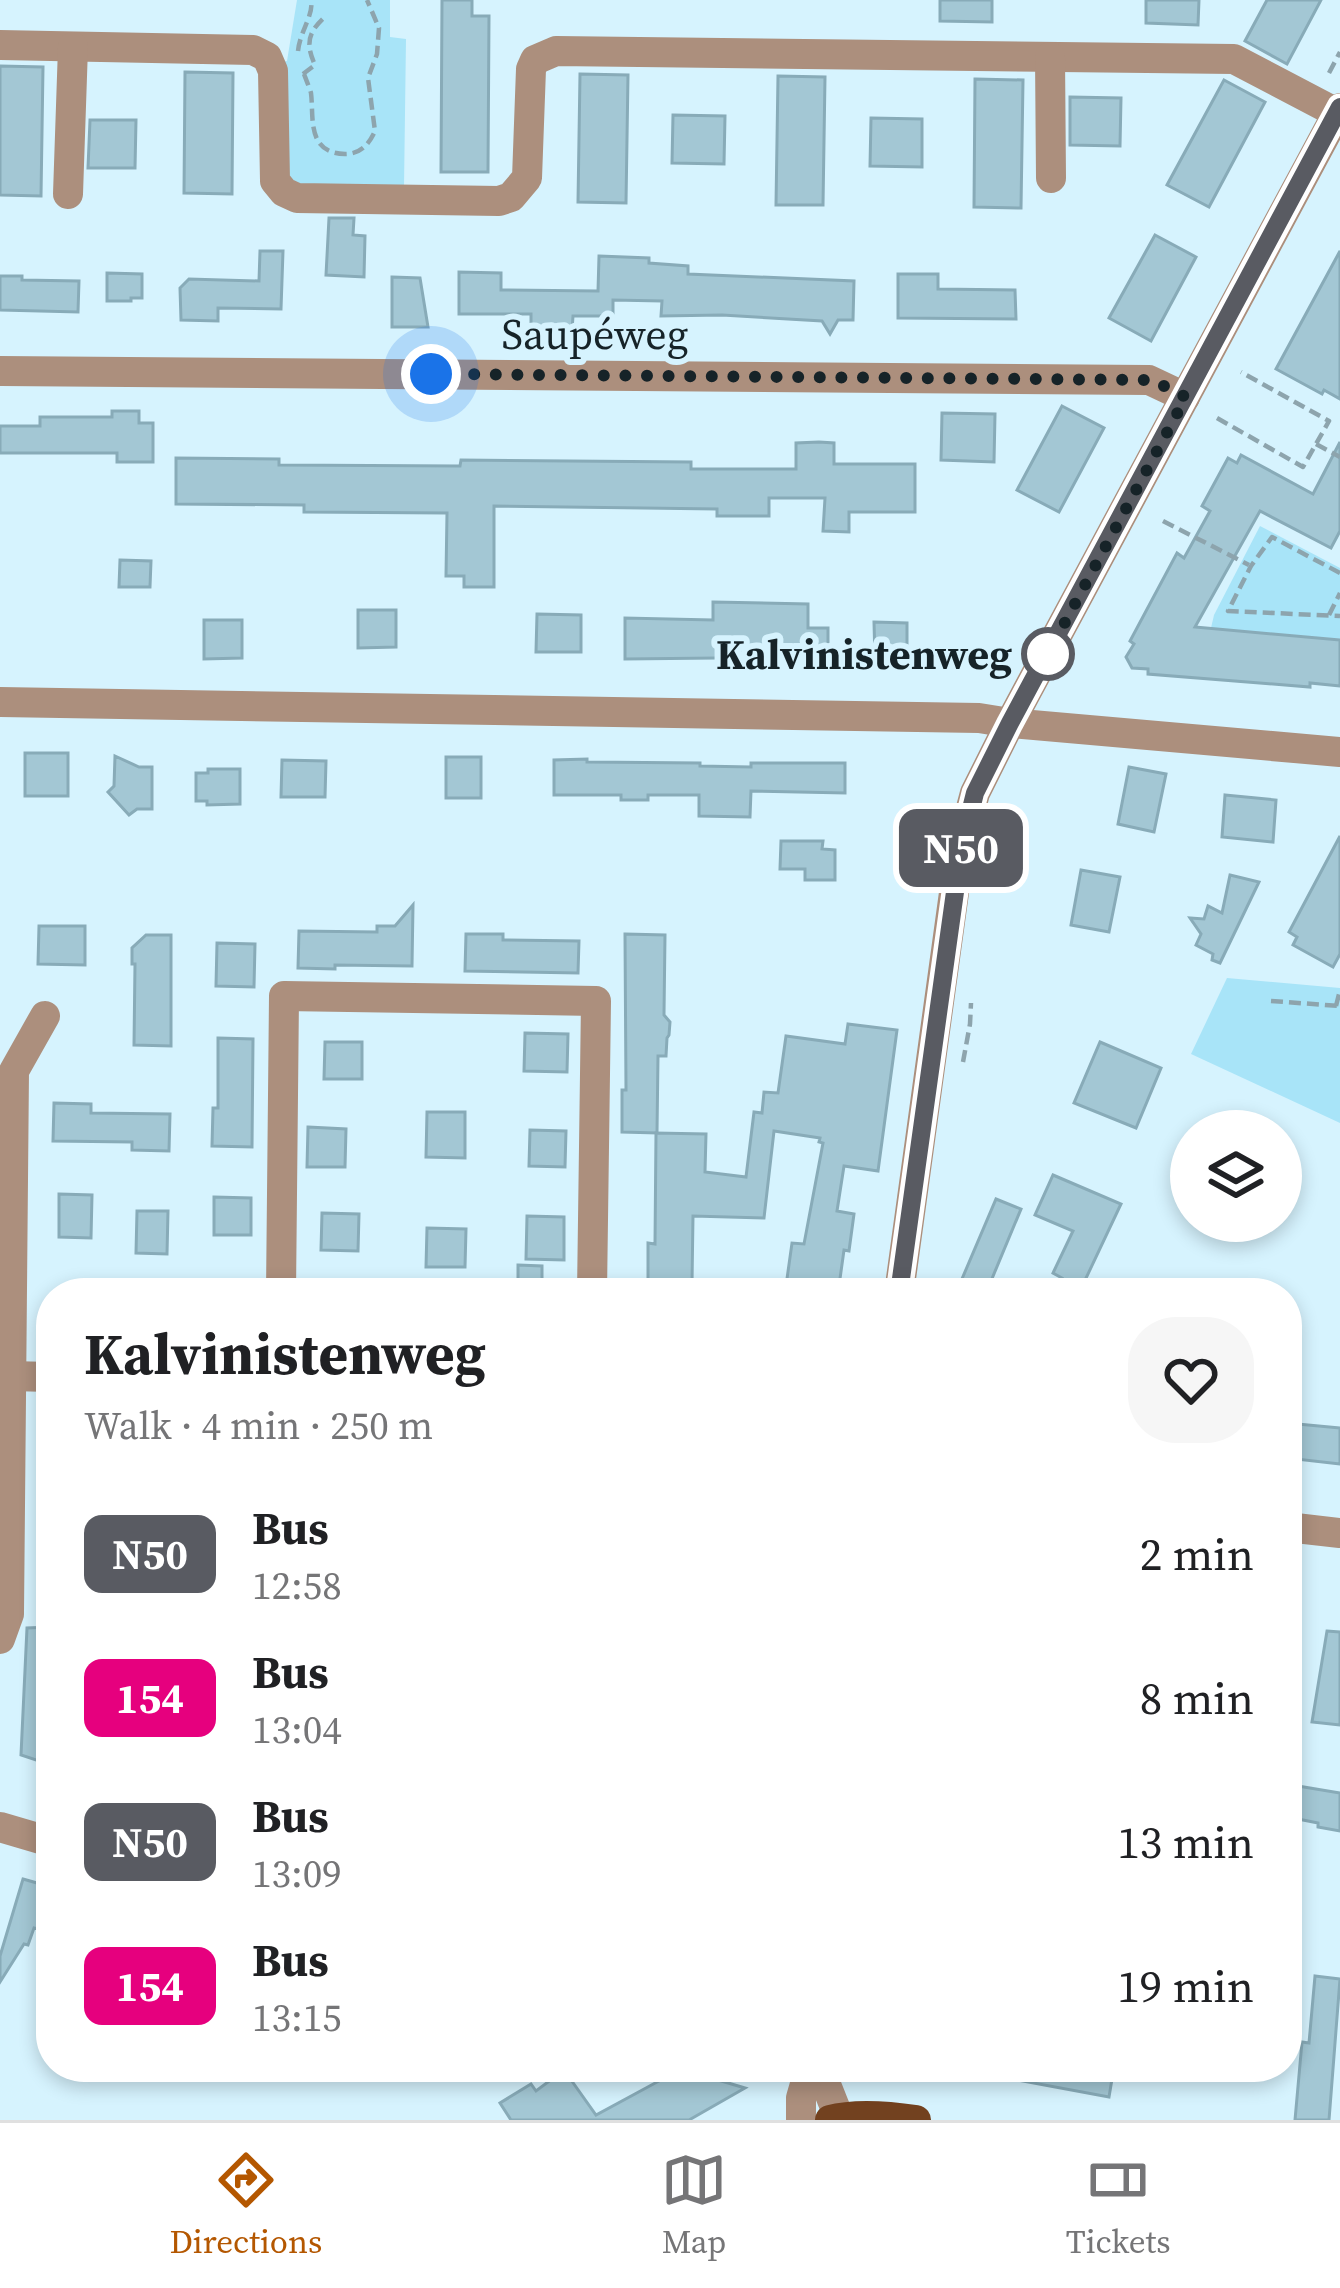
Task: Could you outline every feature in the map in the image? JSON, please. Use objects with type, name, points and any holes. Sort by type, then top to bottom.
[{"type":"main road","points":[[837,2119],[916,2120]]},
{"type":"street","points":[[0,45],[253,50],[267,57],[273,71],[275,181],[297,198],[499,201],[511,197],[527,178],[531,68],[535,60],[556,51],[1234,59],[1339,110],[975,793],[961,849],[901,1278]]},
{"type":"street","points":[[68,194],[74,47]]},
{"type":"street","points":[[1050,57],[1051,178]]},
{"type":"street","name":"Saupéweg","points":[[0,371],[1149,380],[1186,397]]},
{"type":"street","points":[[0,702],[975,718],[1340,752]]},
{"type":"street","points":[[281,1278],[284,996],[596,1001],[592,1278]]},
{"type":"street","points":[[0,1639],[9,1614],[14,1070],[45,1016]]},
{"type":"street","points":[[10,1376],[36,1377]]},
{"type":"street","points":[[1302,1529],[1340,1533]]},
{"type":"street","points":[[0,1827],[36,1837]]},
{"type":"street","points":[[801,2120],[801,2098],[808,2082]]},
{"type":"street","points":[[821,2082],[837,2119]]},
{"type":"path","points":[[297,74],[300,33],[313,10],[311,0]]},
{"type":"path","points":[[326,16],[311,36],[308,50],[315,65],[304,74],[311,91],[310,119],[323,146],[333,152],[354,153],[375,131],[368,78],[377,54],[379,28],[368,0]]},
{"type":"path","points":[[1217,418],[1303,467],[1328,421],[1241,372]]},
{"type":"path","points":[[1316,444],[1340,457]]},
{"type":"path","points":[[1162,521],[1251,566]]},
{"type":"path","points":[[1340,573],[1272,537],[1228,611],[1340,616]]},
{"type":"path","points":[[1328,615],[1340,593]]},
{"type":"path","points":[[1271,1001],[1338,1006],[1340,990]]},
{"type":"path","points":[[962,1071],[971,993]]},
{"type":"shaded area","points":[[297,0],[390,0],[390,37],[406,39],[404,187],[299,186],[285,174],[278,63],[287,61]]},
{"type":"shaded area","points":[[1260,526],[1340,568],[1340,639],[1211,628]]},
{"type":"shaded area","points":[[1227,978],[1340,988],[1340,1123],[1191,1054]]},
{"type":"building","points":[[442,0],[472,0],[472,16],[489,16],[488,172],[441,172]]},
{"type":"building","points":[[940,0],[992,0],[992,22],[940,21]]},
{"type":"building","points":[[1146,0],[1199,0],[1198,25],[1146,23]]},
{"type":"building","points":[[1267,0],[1321,0],[1287,64],[1245,41]]},
{"type":"building","points":[[0,66],[43,67],[41,196],[0,195]]},
{"type":"building","points":[[185,72],[233,73],[232,194],[184,193]]},
{"type":"building","points":[[580,74],[628,75],[626,203],[578,202]]},
{"type":"building","points":[[778,76],[825,77],[823,205],[776,205]]},
{"type":"building","points":[[975,79],[1023,80],[1021,208],[974,207]]},
{"type":"building","points":[[1224,80],[1265,102],[1209,207],[1167,185]]},
{"type":"building","points":[[1070,97],[1121,98],[1120,146],[1070,145]]},
{"type":"building","points":[[673,115],[725,116],[724,164],[672,163]]},
{"type":"building","points":[[871,118],[922,119],[922,167],[870,166]]},
{"type":"building","points":[[90,120],[136,120],[135,168],[88,168]]},
{"type":"building","points":[[329,218],[354,218],[353,235],[365,236],[364,277],[326,275]]},
{"type":"building","points":[[1155,235],[1196,257],[1151,341],[1109,318]]},
{"type":"building","points":[[260,251],[283,251],[281,309],[218,308],[218,321],[181,320],[180,288],[189,279],[259,281]]},
{"type":"building","points":[[1340,251],[1340,399],[1276,369]]},
{"type":"building","points":[[599,256],[649,258],[649,263],[688,266],[688,274],[854,281],[853,320],[838,320],[830,334],[822,321],[661,316],[662,301],[613,300],[613,316],[573,316],[572,331],[531,329],[531,314],[459,314],[459,272],[501,273],[501,290],[598,291]]},
{"type":"building","points":[[107,273],[142,274],[142,298],[107,301]]},
{"type":"building","points":[[898,274],[938,274],[938,289],[1015,290],[1016,319],[898,318]]},
{"type":"building","points":[[0,276],[79,281],[78,312],[0,310]]},
{"type":"building","points":[[392,277],[420,278],[428,327],[392,327]]},
{"type":"building","points":[[1062,406],[1104,428],[1059,512],[1017,490]]},
{"type":"building","points":[[112,411],[139,411],[139,423],[153,423],[153,462],[117,462],[117,453],[0,453],[0,426],[40,426],[40,417],[112,417]]},
{"type":"building","points":[[942,413],[995,414],[994,462],[941,460]]},
{"type":"building","points":[[1340,442],[1340,531],[1331,548],[1260,511],[1195,627],[1340,640],[1340,686],[1148,674],[1148,669],[1132,668],[1126,657],[1134,644],[1130,641],[1177,553],[1184,558],[1210,511],[1202,506],[1228,458],[1237,463],[1241,455],[1313,494]]},
{"type":"building","points":[[796,443],[834,443],[834,464],[915,464],[915,512],[849,512],[849,532],[823,531],[825,498],[769,498],[769,516],[717,516],[717,509],[494,506],[494,587],[464,587],[464,576],[446,576],[447,513],[304,512],[304,505],[176,504],[176,458],[279,459],[279,465],[460,466],[461,460],[691,462],[691,469],[796,469]]},
{"type":"building","points":[[120,560],[151,561],[150,587],[119,587]]},
{"type":"building","points":[[713,602],[808,604],[808,628],[828,628],[828,652],[820,652],[820,657],[625,659],[625,618],[713,620]]},
{"type":"building","points":[[358,610],[396,610],[396,647],[358,648]]},
{"type":"building","points":[[537,614],[581,615],[581,652],[536,652]]},
{"type":"building","points":[[204,620],[242,620],[242,658],[204,659]]},
{"type":"building","points":[[874,622],[907,623],[907,660],[875,660]]},
{"type":"building","points":[[25,753],[68,753],[68,796],[25,796]]},
{"type":"building","points":[[115,756],[139,767],[152,767],[152,809],[137,809],[129,815],[108,792],[114,786]]},
{"type":"building","points":[[446,757],[481,757],[481,798],[446,798]]},
{"type":"building","points":[[282,760],[326,761],[325,797],[281,797]]},
{"type":"building","points":[[554,760],[751,767],[751,763],[845,763],[845,793],[751,791],[750,817],[699,816],[699,795],[621,800],[621,795],[554,795]]},
{"type":"building","points":[[1129,767],[1166,774],[1154,832],[1118,824]]},
{"type":"building","points":[[208,769],[240,769],[240,804],[196,801],[196,773],[208,773]]},
{"type":"building","points":[[1225,795],[1276,800],[1273,842],[1222,837]]},
{"type":"building","points":[[1340,836],[1340,954],[1333,967],[1293,945],[1297,937],[1289,932]]},
{"type":"building","points":[[781,841],[823,841],[822,849],[835,850],[835,880],[805,880],[805,869],[780,869]]},
{"type":"building","points":[[1081,870],[1120,877],[1109,932],[1071,925]]},
{"type":"building","points":[[1230,875],[1259,882],[1220,963],[1196,945],[1201,934],[1190,918],[1204,919],[1208,906],[1222,913]]},
{"type":"building","points":[[413,905],[412,966],[298,968],[299,931],[377,932],[377,926],[395,926]]},
{"type":"building","points":[[39,926],[85,926],[85,965],[38,964]]},
{"type":"building","points":[[466,934],[503,934],[503,940],[579,941],[578,973],[465,971]]},
{"type":"building","points":[[625,934],[665,935],[664,1015],[670,1022],[666,1056],[658,1056],[657,1133],[622,1132]]},
{"type":"building","points":[[146,935],[171,935],[171,1046],[134,1045],[132,948]]},
{"type":"building","points":[[217,943],[255,944],[254,987],[216,986]]},
{"type":"building","points":[[848,1024],[897,1030],[878,1171],[844,1166],[837,1211],[854,1214],[840,1278],[787,1278],[792,1243],[804,1244],[823,1143],[820,1138],[774,1131],[764,1218],[693,1216],[692,1278],[648,1278],[648,1243],[655,1244],[656,1133],[706,1134],[705,1172],[746,1177],[754,1112],[762,1113],[764,1092],[778,1093],[786,1036],[845,1044]]},
{"type":"building","points":[[525,1033],[568,1034],[567,1072],[524,1071]]},
{"type":"building","points":[[218,1038],[253,1039],[252,1147],[212,1146],[213,1108],[218,1108]]},
{"type":"building","points":[[325,1042],[362,1042],[362,1079],[324,1079]]},
{"type":"building","points":[[1100,1042],[1161,1068],[1136,1128],[1074,1103]]},
{"type":"building","points":[[54,1103],[91,1104],[91,1113],[170,1114],[169,1151],[132,1150],[132,1142],[53,1141]]},
{"type":"building","points":[[427,1112],[465,1112],[465,1158],[426,1157]]},
{"type":"building","points":[[308,1127],[346,1129],[345,1167],[307,1167]]},
{"type":"building","points":[[530,1130],[566,1131],[565,1167],[529,1166]]},
{"type":"building","points":[[1053,1175],[1121,1204],[1086,1278],[1053,1273],[1073,1231],[1035,1215]]},
{"type":"building","points":[[59,1194],[92,1195],[91,1238],[59,1237]]},
{"type":"building","points":[[214,1197],[251,1198],[251,1235],[214,1235]]},
{"type":"building","points":[[996,1199],[1021,1209],[992,1278],[962,1278]]},
{"type":"building","points":[[137,1211],[168,1211],[167,1254],[136,1253]]},
{"type":"building","points":[[322,1213],[359,1214],[358,1251],[321,1250]]},
{"type":"building","points":[[527,1216],[564,1217],[564,1260],[526,1259]]},
{"type":"building","points":[[427,1228],[466,1229],[465,1267],[426,1267]]},
{"type":"building","points":[[518,1265],[542,1266],[542,1278],[518,1278]]},
{"type":"building","points":[[1302,1424],[1340,1428],[1340,1464],[1302,1460]]},
{"type":"building","points":[[27,1628],[36,1628],[36,1760],[21,1755]]},
{"type":"building","points":[[1327,1631],[1340,1632],[1340,1725],[1312,1722]]},
{"type":"building","points":[[1302,1787],[1340,1793],[1340,1831],[1318,1827],[1318,1823],[1302,1820]]},
{"type":"building","points":[[23,1879],[36,1883],[36,1928],[0,1982],[0,1956]]},
{"type":"building","points":[[1315,1976],[1340,1979],[1329,2120],[1295,2120],[1302,2042],[1309,2043]]},
{"type":"building","points":[[548,2082],[573,2082],[596,2115],[657,2082],[725,2082],[745,2088],[689,2120],[511,2120],[500,2103],[531,2084],[536,2091]]},
{"type":"building","points":[[1028,2082],[1112,2082],[1109,2097]]},
{"type":"bus line","name":"N50","points":[[901,1278],[961,849],[975,793],[1340,107]]},
{"type":"place","name":"Kalvinistenweg","points":[[1048,654]]},
{"type":"route","points":[[431,374],[1152,380],[1186,397],[1048,654]]}]
